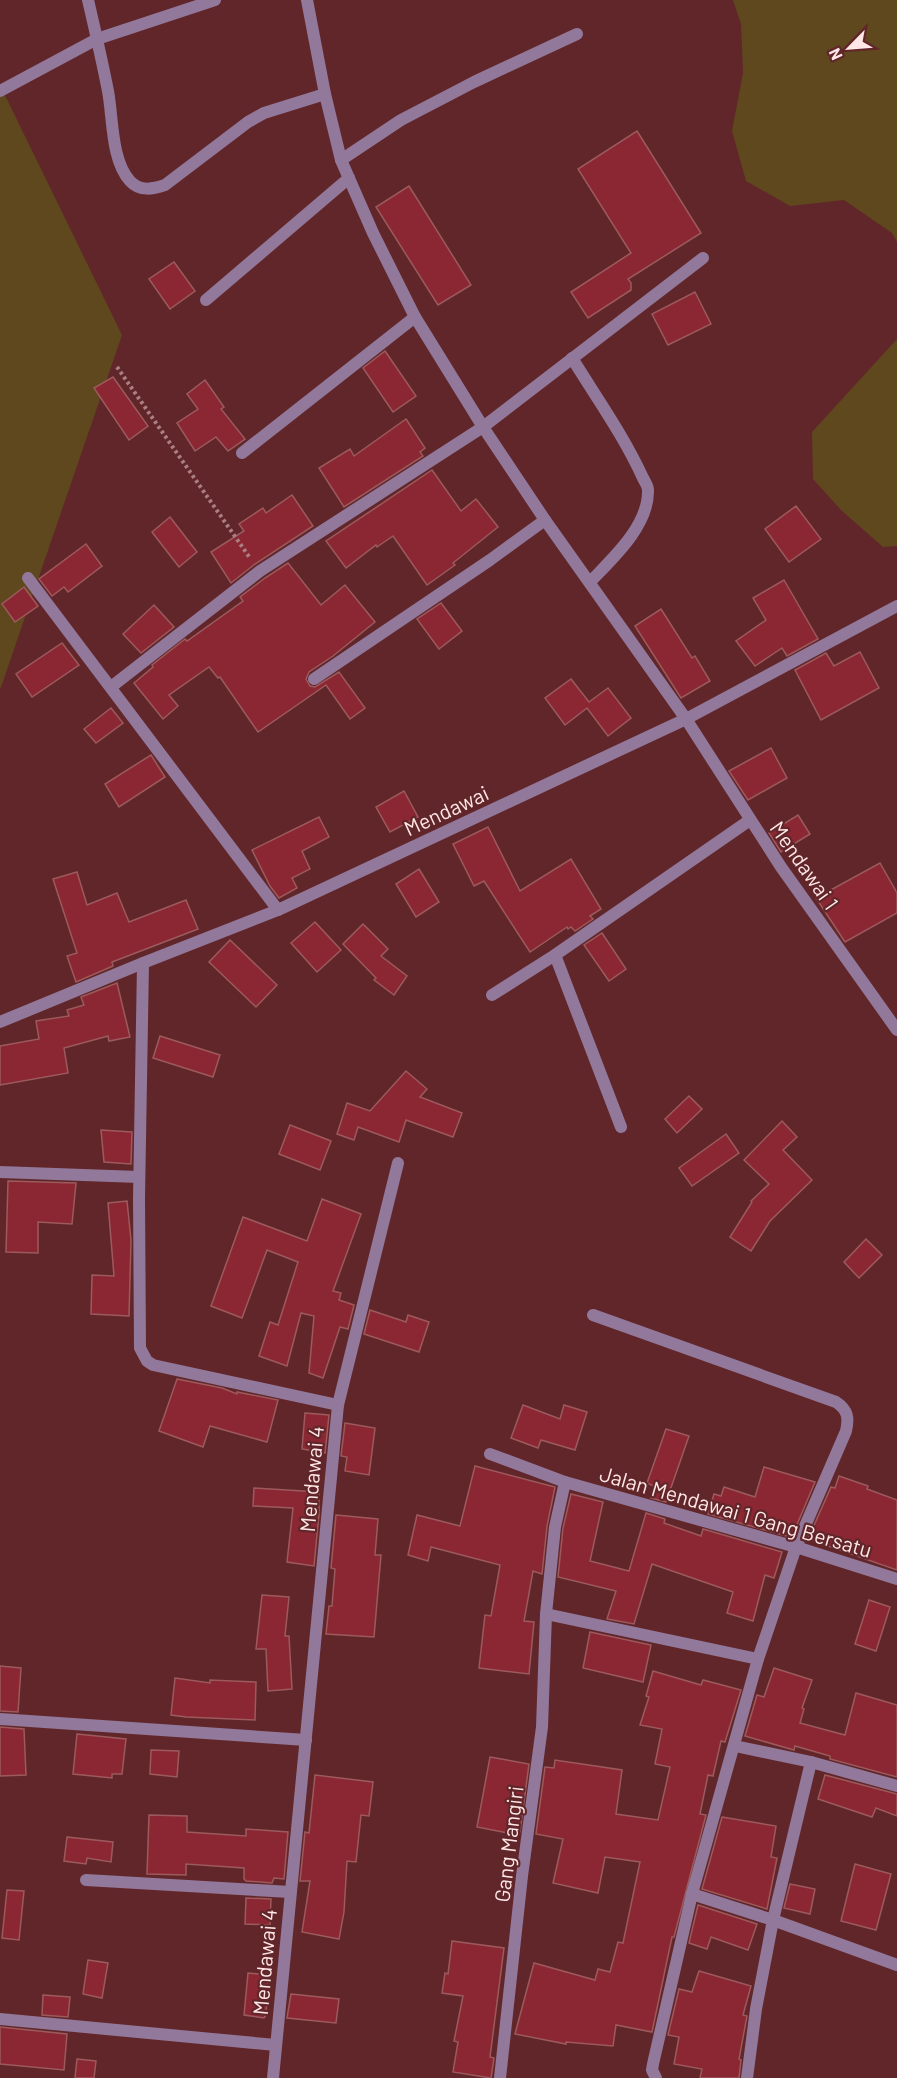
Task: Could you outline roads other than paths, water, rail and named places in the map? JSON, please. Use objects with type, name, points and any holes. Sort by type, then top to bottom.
[{"type":"street","points":[[88,0],[108,94],[115,146],[123,169],[131,182],[140,188],[152,189],[165,185],[248,122],[264,113],[325,94]]},
{"type":"street","points":[[0,91],[97,39],[215,0]]},
{"type":"street","name":"Mendawai 1","points":[[307,0],[325,94],[341,160],[373,233],[415,317],[483,427],[545,519],[686,719],[781,867],[897,1030]]},
{"type":"street","points":[[341,160],[401,120],[474,82],[578,34]]},
{"type":"street","points":[[206,300],[349,178]]},
{"type":"street","points":[[111,687],[260,571],[483,427],[703,258]]},
{"type":"street","points":[[242,453],[415,317]]},
{"type":"street","points":[[572,358],[638,465],[648,489],[639,525],[590,582]]},
{"type":"street","points":[[314,679],[490,560],[545,519]]},
{"type":"street","points":[[28,578],[278,910]]},
{"type":"street","name":"Mendawai","points":[[0,1022],[278,910],[686,719],[897,606]]},
{"type":"street","points":[[492,995],[555,955],[750,820]]},
{"type":"street","points":[[555,955],[621,1127]]},
{"type":"street","name":"Mendawai 4","points":[[143,963],[139,1177],[140,1348],[147,1361],[153,1365],[338,1405],[273,2078]]},
{"type":"street","points":[[338,1405],[398,1163]]},
{"type":"street","points":[[0,1172],[139,1177]]},
{"type":"street","points":[[593,1315],[836,1402],[843,1407],[848,1417],[846,1431],[796,1547],[758,1659],[692,1894],[653,2064],[652,2070],[656,2078]]},
{"type":"street","name":"Jalan Mendawai 1 Gang Bersatu","points":[[490,1454],[565,1482],[796,1547],[897,1579]]},
{"type":"street","name":"Gang Mangiri","points":[[500,2078],[522,1876],[542,1727],[546,1614],[555,1527],[565,1482]]},
{"type":"street","points":[[546,1614],[758,1659]]},
{"type":"street","points":[[0,1719],[306,1740]]},
{"type":"street","points":[[735,1746],[811,1762],[897,1786]]},
{"type":"street","points":[[747,2078],[756,2009],[773,1920],[811,1762]]},
{"type":"street","points":[[86,1880],[290,1892]]},
{"type":"street","points":[[692,1894],[773,1920],[897,1965]]},
{"type":"street","points":[[0,2019],[276,2045]]}]
